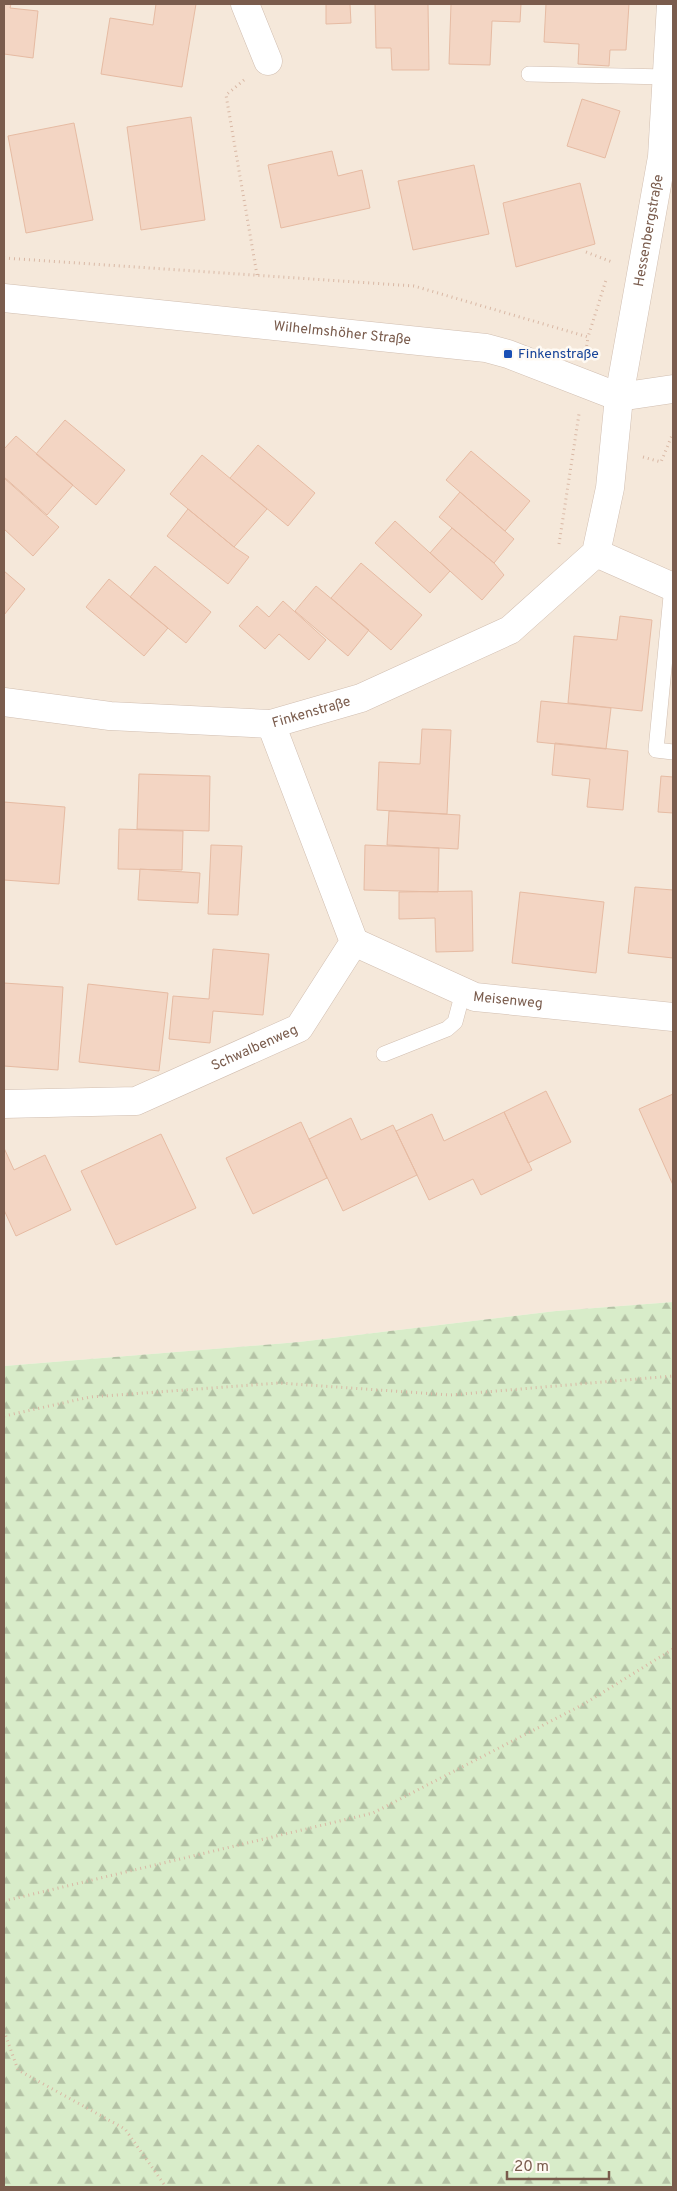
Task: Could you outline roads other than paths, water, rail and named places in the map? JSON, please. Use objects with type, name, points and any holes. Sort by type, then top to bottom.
[{"type":"street","points":[[245,4],[268,61]]},
{"type":"street","name":"Hessenbergstraße","points":[[619,397],[662,157],[671,4]]},
{"type":"street","name":"Wilhelmshöher Straße","points":[[4,298],[486,348],[508,354],[619,397],[673,389]]},
{"type":"street","points":[[619,397],[610,488],[596,553],[673,586]]},
{"type":"street","name":"Finkenstraße","points":[[4,702],[110,716],[271,724],[361,698],[510,630],[596,553]]},
{"type":"street","points":[[271,724],[354,942]]},
{"type":"street","name":"Meisenweg","points":[[354,942],[475,997],[673,1017]]},
{"type":"street","name":"Schwalbenweg","points":[[4,1104],[136,1101],[300,1028],[354,942]]},
{"type":"lane","points":[[530,74],[667,77]]},
{"type":"lane","points":[[673,586],[656,750],[673,752]]},
{"type":"lane","points":[[384,1054],[446,1029],[455,1022],[463,992]]},
{"type":"place","name":"Finkenstraße","points":[[508,354]]}]
